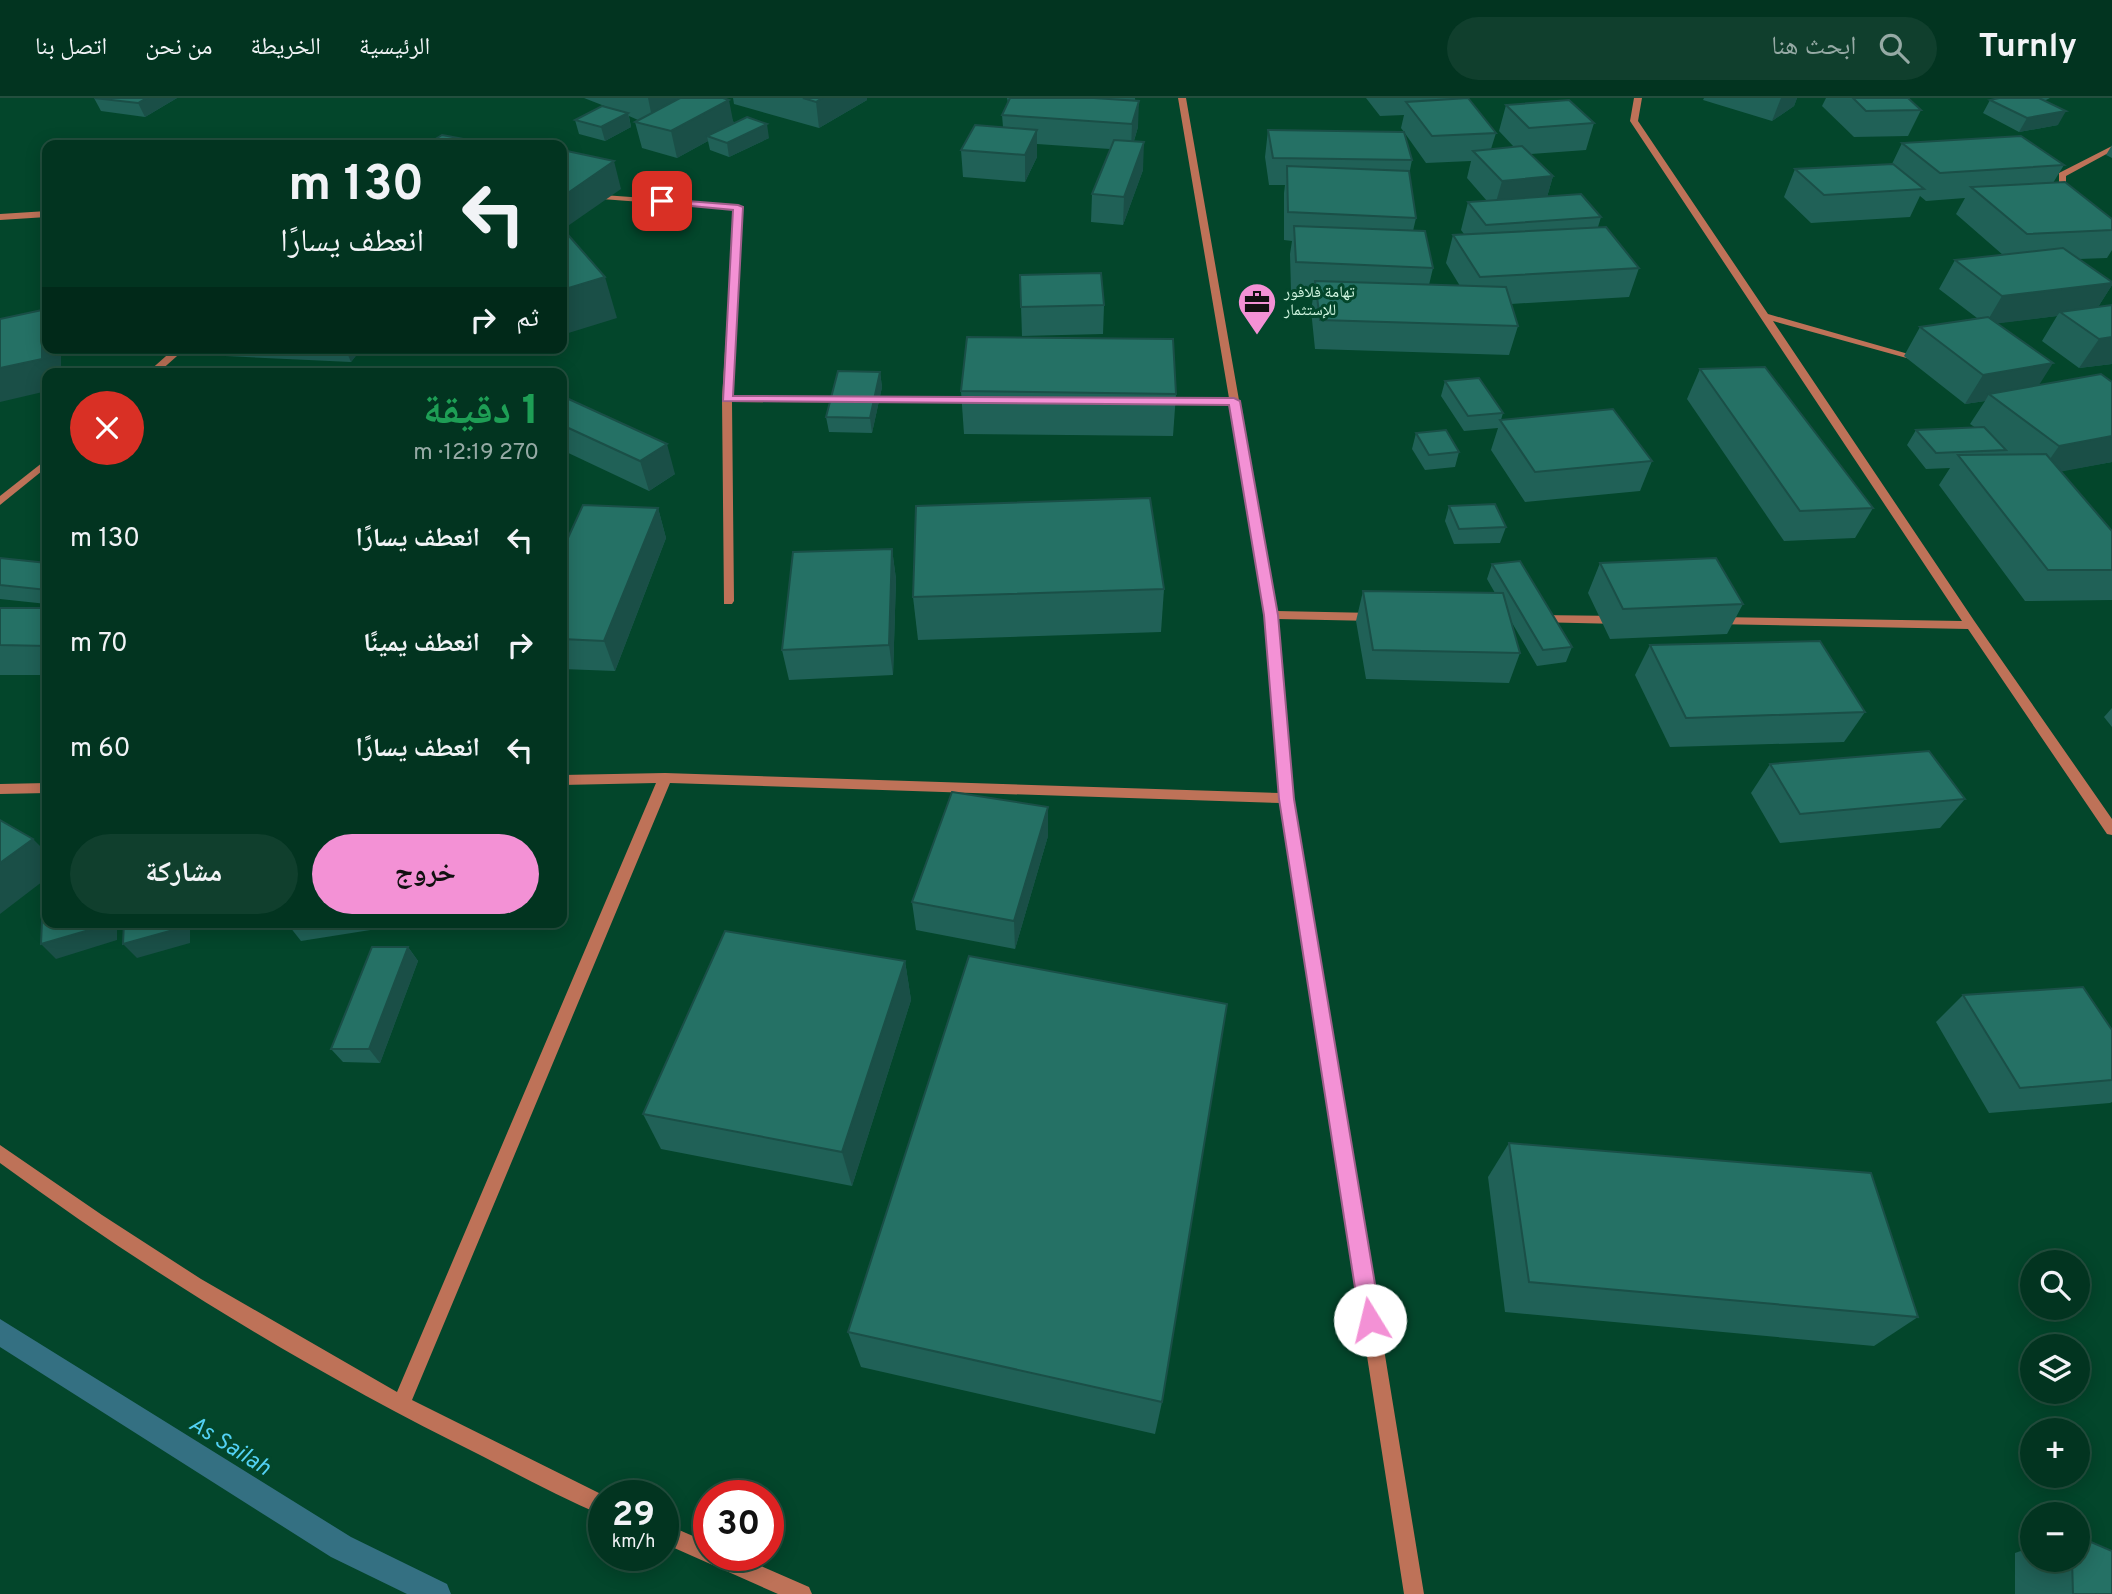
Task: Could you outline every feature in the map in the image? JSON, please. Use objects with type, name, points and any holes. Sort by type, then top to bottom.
[{"type":"street","points":[[1182,98],[1271,615],[1287,799],[1415,1594]]},
{"type":"street","points":[[1638,98],[1634,121],[1971,625],[2112,830]]},
{"type":"street","points":[[2073,203],[2062,195],[2062,175],[2112,148]]},
{"type":"street","points":[[567,194],[738,207],[727,399],[729,601]]},
{"type":"street","points":[[0,217],[42,214]]},
{"type":"street","points":[[1764,316],[1928,361]]},
{"type":"street","points":[[158,368],[174,354]]},
{"type":"street","points":[[727,399],[987,400]]},
{"type":"street","points":[[1152,401],[1234,401]]},
{"type":"street","points":[[0,502],[42,466]]},
{"type":"street","points":[[1271,615],[1394,617]]},
{"type":"street","points":[[1518,619],[1628,620]]},
{"type":"street","points":[[1710,621],[1971,625]]},
{"type":"street","points":[[567,780],[665,778],[1287,799]]},
{"type":"street","points":[[401,1405],[665,778]]},
{"type":"street","points":[[0,789],[42,788]]},
{"type":"street","points":[[0,1153],[52,1192],[213,1298],[401,1405],[588,1498]]},
{"type":"street","points":[[749,1571],[802,1594]]},
{"type":"building","points":[[94,98],[147,98],[138,103]]},
{"type":"building","points":[[680,98],[729,100],[671,131],[635,122]]},
{"type":"building","points":[[803,98],[822,98],[816,102]]},
{"type":"building","points":[[1010,98],[1139,101],[1132,124],[1002,115]]},
{"type":"building","points":[[1468,98],[1496,133],[1432,136],[1406,102]]},
{"type":"building","points":[[1853,98],[1908,98],[1921,110],[1866,111]]},
{"type":"building","points":[[2039,98],[2066,111],[2027,118],[1990,100]]},
{"type":"building","points":[[1569,100],[1594,123],[1529,128],[1506,105]]},
{"type":"building","points":[[602,106],[628,113],[601,127],[575,120]]},
{"type":"building","points":[[747,117],[767,124],[727,143],[707,136]]},
{"type":"building","points":[[975,125],[1037,130],[1025,155],[961,150]]},
{"type":"building","points":[[1268,130],[1404,132],[1412,160],[1273,158]]},
{"type":"building","points":[[442,135],[469,140],[434,140]]},
{"type":"building","points":[[2021,136],[2064,165],[1940,173],[1902,143]]},
{"type":"building","points":[[1114,140],[1144,142],[1124,197],[1092,194]]},
{"type":"building","points":[[1522,146],[1553,176],[1502,181],[1473,151]]},
{"type":"building","points":[[567,151],[614,161],[567,194]]},
{"type":"building","points":[[1893,164],[1924,189],[1824,195],[1795,169]]},
{"type":"building","points":[[1287,166],[1409,171],[1416,218],[1288,212]]},
{"type":"building","points":[[2065,182],[2112,219],[2112,230],[2027,234],[1971,187]]},
{"type":"building","points":[[1581,194],[1601,217],[1486,225],[1468,202]]},
{"type":"building","points":[[1294,226],[1425,231],[1433,268],[1296,262]]},
{"type":"building","points":[[1606,227],[1639,268],[1480,277],[1453,235]]},
{"type":"building","points":[[567,234],[605,277],[567,288]]},
{"type":"building","points":[[2063,248],[2112,283],[2002,296],[1955,260]]},
{"type":"building","points":[[1101,273],[1104,305],[1021,307],[1020,275]]},
{"type":"building","points":[[1315,281],[1506,287],[1518,326],[1320,320]]},
{"type":"building","points":[[2112,305],[2112,337],[2099,339],[2060,312]]},
{"type":"building","points":[[42,310],[42,359],[0,368],[0,319]]},
{"type":"building","points":[[1988,317],[2053,363],[1983,375],[1920,327]]},
{"type":"building","points":[[967,337],[1173,339],[1176,394],[961,391]]},
{"type":"building","points":[[1765,367],[1873,508],[1800,511],[1700,369]]},
{"type":"building","points":[[838,371],[880,372],[870,418],[826,417]]},
{"type":"building","points":[[2101,374],[2112,382],[2112,436],[2059,446],[1989,394]]},
{"type":"building","points":[[1479,378],[1503,413],[1468,416],[1445,381]]},
{"type":"building","points":[[567,398],[667,444],[640,461],[567,427]]},
{"type":"building","points":[[1613,409],[1652,461],[1535,472],[1500,420]]},
{"type":"building","points":[[1984,427],[2006,450],[1936,453],[1916,430]]},
{"type":"building","points":[[1446,430],[1459,452],[1429,455],[1416,433]]},
{"type":"building","points":[[2046,454],[2112,531],[2112,570],[2048,570],[1958,455]]},
{"type":"building","points":[[1150,498],[1164,589],[913,597],[916,506]]},
{"type":"building","points":[[1495,504],[1506,527],[1459,529],[1449,506]]},
{"type":"building","points":[[583,505],[658,508],[604,641],[567,639],[567,540]]},
{"type":"building","points":[[892,549],[889,645],[782,650],[793,552]]},
{"type":"building","points":[[0,558],[42,562],[42,589],[0,585]]},
{"type":"building","points":[[1716,558],[1743,604],[1623,609],[1600,563]]},
{"type":"building","points":[[1520,561],[1572,647],[1543,650],[1492,564]]},
{"type":"building","points":[[1363,591],[1503,593],[1520,653],[1373,650]]},
{"type":"building","points":[[0,608],[42,608],[42,646],[0,645]]},
{"type":"building","points":[[1820,641],[1865,712],[1686,718],[1650,645]]},
{"type":"building","points":[[1929,751],[1965,799],[1800,814],[1770,764]]},
{"type":"building","points":[[952,792],[1048,807],[1014,921],[912,902]]},
{"type":"building","points":[[0,820],[33,839],[0,863]]},
{"type":"building","points":[[42,922],[42,928],[96,928],[41,944]]},
{"type":"building","points":[[124,928],[177,928],[177,929],[123,944]]},
{"type":"building","points":[[725,931],[905,961],[842,1152],[643,1114]]},
{"type":"building","points":[[372,947],[408,947],[369,1049],[331,1049]]},
{"type":"building","points":[[969,956],[1227,1004],[1162,1402],[848,1332]]},
{"type":"building","points":[[2083,987],[2112,1030],[2112,1080],[2020,1088],[1963,995]]},
{"type":"building","points":[[1509,1143],[1871,1173],[1918,1317],[1529,1282]]},
{"type":"building","points":[[2090,1542],[2112,1551],[2112,1594],[2073,1594],[2072,1572],[2090,1572]]},
{"type":"waterway","name":"As Sailah","points":[[0,1332],[341,1547],[437,1594]]},
{"type":"place","name":"تهامة فلافور للإستثمار","points":[[1257,336]]},
{"type":"route","points":[[662,201],[738,207],[727,399],[1234,401],[1271,615],[1287,799],[1370,1320]]}]
